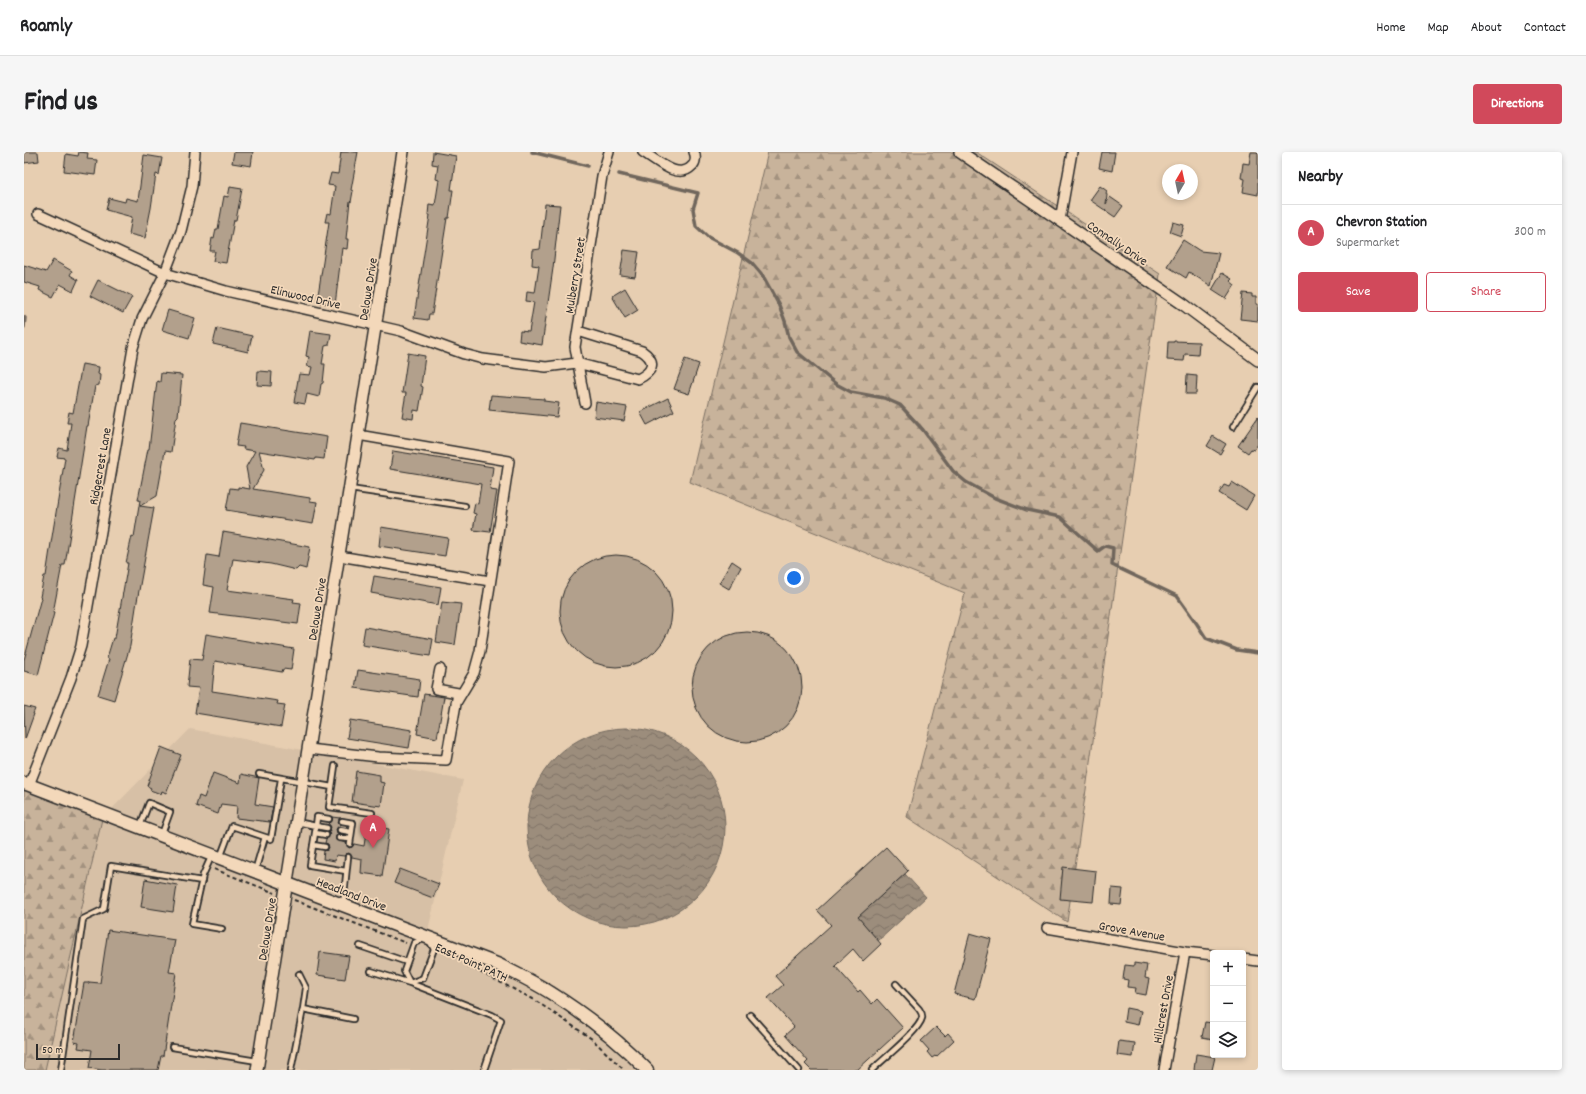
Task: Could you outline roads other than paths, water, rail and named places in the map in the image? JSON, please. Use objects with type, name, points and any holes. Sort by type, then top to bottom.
[{"type":"main road","name":"Headland Drive","points":[[26,784],[497,964],[550,992],[592,1021],[632,1054],[647,1070]]},
{"type":"street","name":"Ridgecrest Lane","points":[[26,784],[71,678],[81,646],[133,348],[142,319],[165,273],[181,231],[192,186],[195,152]]},
{"type":"street","name":"Delowe Drive","points":[[258,1066],[304,782],[402,152]]},
{"type":"street","name":"Mulberry Street","points":[[585,403],[575,347],[602,176],[609,152]]},
{"type":"street","points":[[643,152],[676,172],[686,172],[694,165],[696,154],[694,152]]},
{"type":"street","name":"Connally Drive","points":[[960,152],[1183,304],[1258,360]]},
{"type":"street","points":[[1060,220],[1072,152]]},
{"type":"street","name":"Elinwood Drive","points":[[38,214],[165,273],[226,291],[375,324],[401,331],[464,354],[483,359],[546,367],[577,363]]},
{"type":"street","points":[[577,363],[638,380],[647,374],[651,368],[651,362],[647,354],[642,351],[578,331]]},
{"type":"street","points":[[358,435],[510,461],[480,651],[474,673],[456,703]]},
{"type":"street","points":[[339,556],[490,580]]},
{"type":"street","points":[[309,749],[378,758],[446,760],[458,693],[436,689],[440,669]]},
{"type":"street","name":"Grove Avenue","points":[[1047,928],[1185,952],[1210,955]]},
{"type":"street","name":"Hillcrest Drive","points":[[1164,1070],[1185,952]]},
{"type":"street","points":[[1246,959],[1258,961]]},
{"type":"lane","points":[[1233,427],[1258,387]]},
{"type":"lane","points":[[350,489],[465,506]]},
{"type":"lane","points":[[335,766],[330,807],[372,812]]},
{"type":"lane","points":[[259,774],[332,787]]},
{"type":"lane","points":[[222,929],[192,924],[203,875],[216,856],[232,826],[271,838],[281,779]]},
{"type":"lane","points":[[140,827],[149,803],[170,812],[161,835]]},
{"type":"lane","points":[[329,819],[317,817],[310,865],[346,871]]},
{"type":"lane","points":[[339,838],[350,841],[352,832],[352,823],[342,821]]},
{"type":"lane","points":[[297,822],[327,828]]},
{"type":"lane","points":[[340,830],[352,832]]},
{"type":"lane","points":[[315,833],[326,835]]},
{"type":"lane","points":[[255,871],[265,836]]},
{"type":"lane","points":[[313,845],[324,847]]},
{"type":"lane","points":[[343,905],[348,857]]},
{"type":"lane","points":[[61,1070],[83,919],[104,909],[111,866],[202,881]]},
{"type":"lane","points":[[427,937],[434,949],[423,978],[410,983],[404,970],[414,943],[427,937]]},
{"type":"lane","points":[[360,946],[407,962]]},
{"type":"lane","points":[[371,971],[410,983],[492,1015],[501,1020],[484,1070]]},
{"type":"lane","points":[[291,1070],[306,988],[299,974]]},
{"type":"lane","points":[[872,1070],[915,1030],[922,1018],[922,1013],[919,1009],[896,984]]},
{"type":"lane","points":[[303,1009],[353,1019]]},
{"type":"lane","points":[[750,1015],[799,1070]]},
{"type":"lane","points":[[172,1047],[258,1066]]},
{"type":"water","points":[[626,728],[645,730],[664,736],[681,745],[696,757],[708,772],[717,789],[723,808],[725,827],[723,846],[717,865],[708,882],[696,897],[681,909],[664,918],[645,924],[626,926],[607,924],[588,918],[571,909],[556,897],[544,882],[535,865],[529,846],[527,827],[529,808],[535,789],[544,772],[556,757],[571,745],[588,736],[607,730]]},
{"type":"water","points":[[905,874],[926,897],[878,941],[858,917]]},
{"type":"waterway","points":[[532,152],[588,166]]},
{"type":"waterway","points":[[619,174],[698,193],[693,209],[696,226],[708,237],[738,253],[752,263],[763,276],[779,305],[789,337],[797,352],[836,384],[851,392],[884,398],[900,405],[923,430],[953,471],[966,482],[995,498],[1027,510],[1060,517],[1098,551],[1105,546],[1113,548],[1112,565],[1177,596],[1206,638],[1237,650],[1258,653]]},
{"type":"waterway","points":[[24,317],[24,327]]},
{"type":"place","name":"Chevron Station","points":[[373,848]]}]
